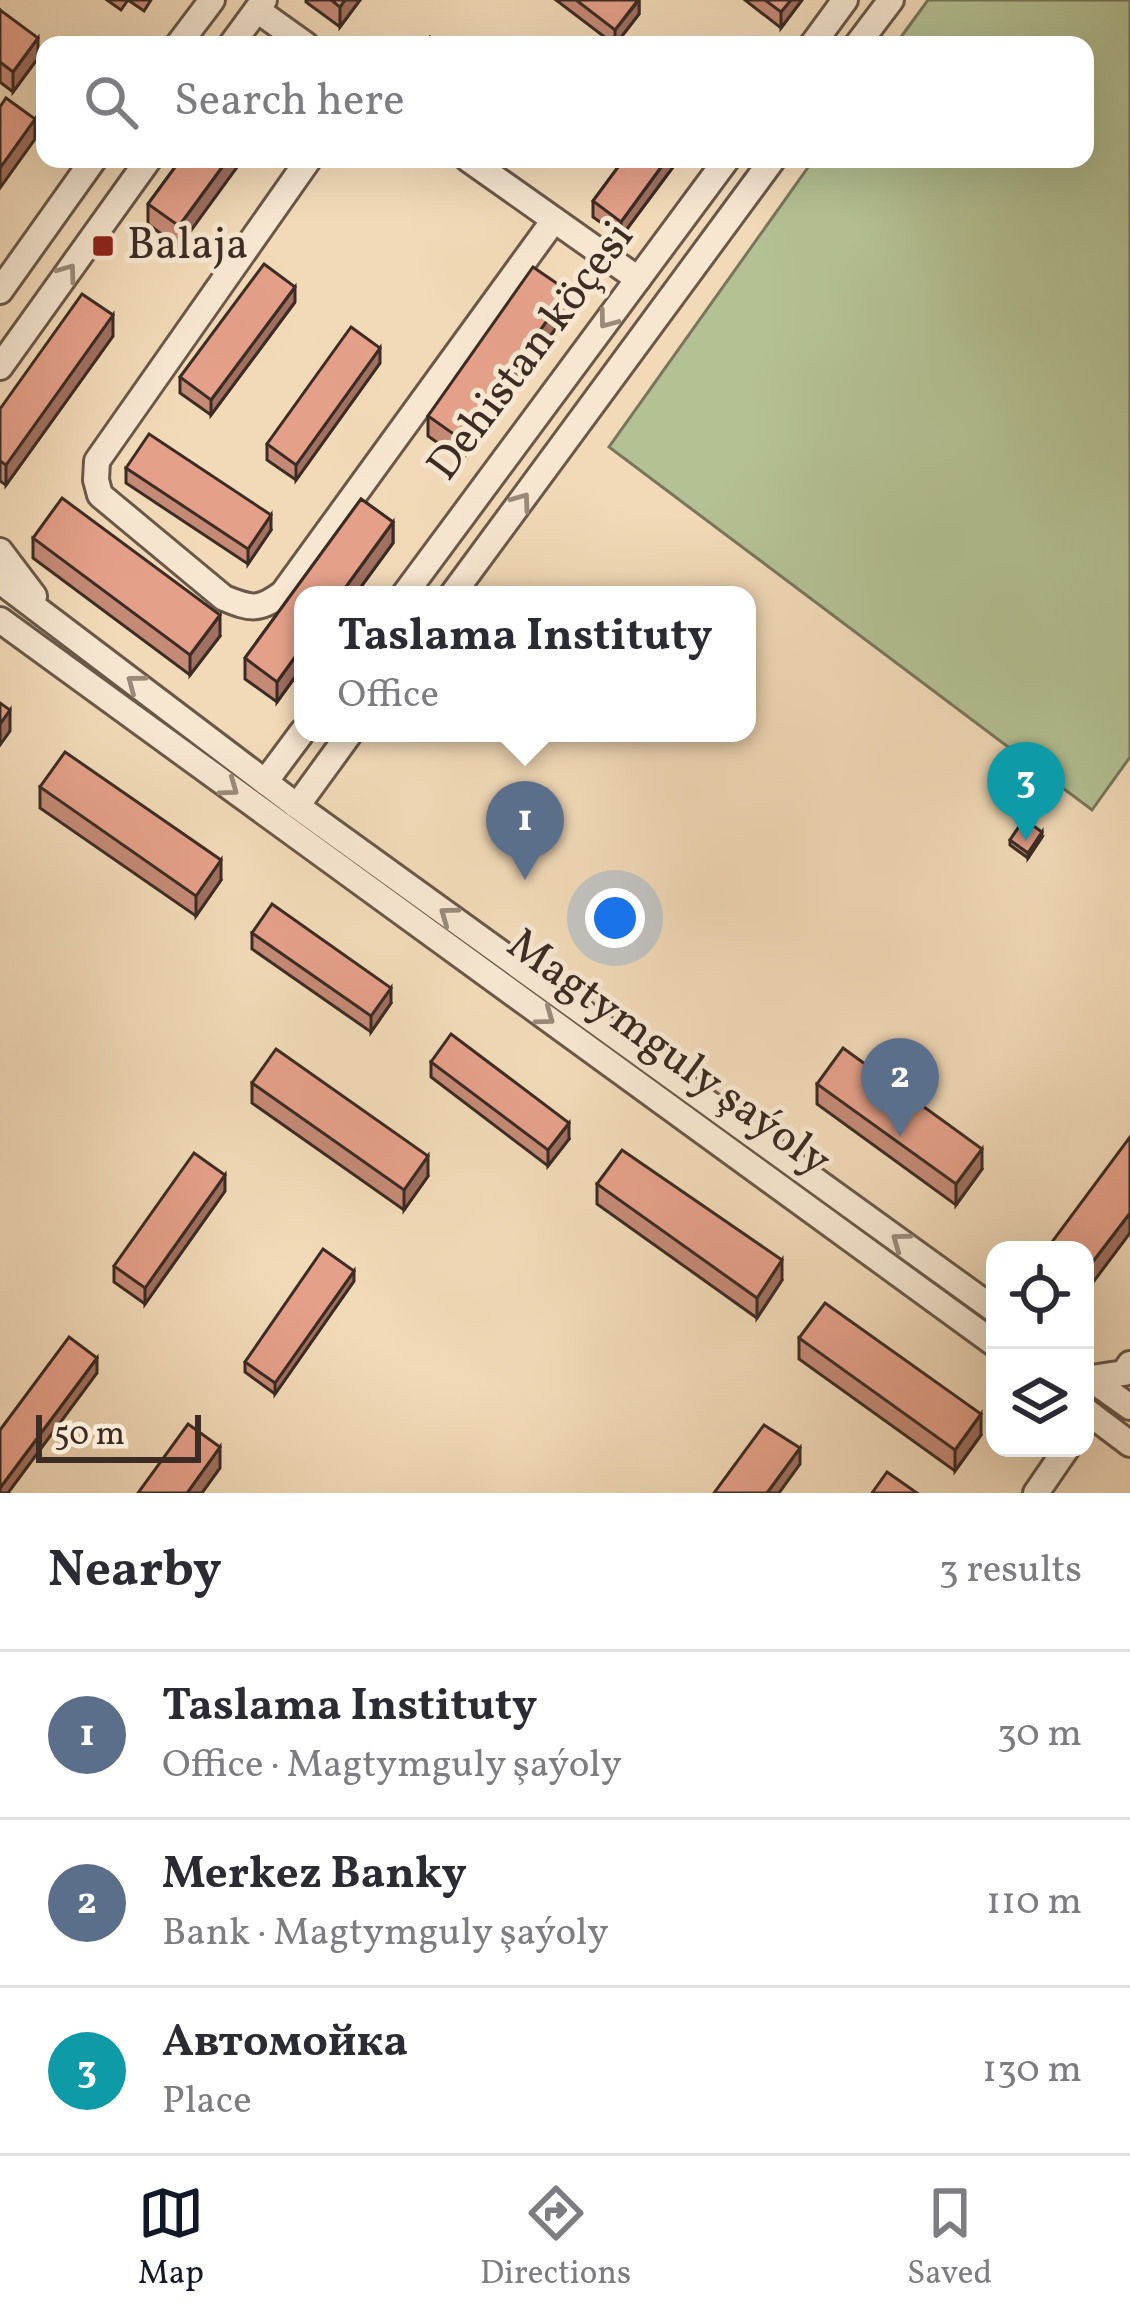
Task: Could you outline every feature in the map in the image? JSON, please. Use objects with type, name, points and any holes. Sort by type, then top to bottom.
[{"type":"street","points":[[185,36],[212,0]]},
{"type":"street","points":[[819,36],[845,0]]},
{"type":"street","points":[[864,36],[890,0]]},
{"type":"street","points":[[238,36],[260,5],[296,36]]},
{"type":"street","points":[[4,283],[87,168]]},
{"type":"street","points":[[0,367],[143,168]]},
{"type":"street","points":[[303,168],[97,461],[95,479],[100,494],[224,598],[249,608],[269,604],[284,593],[554,220]]},
{"type":"street","points":[[481,168],[638,279]]},
{"type":"street","name":"Dehistan köçesi","points":[[411,586],[720,168]]},
{"type":"street","name":"Dehistan köçesi","points":[[459,586],[766,168]]},
{"type":"street","points":[[0,551],[43,607],[74,636]]},
{"type":"street","name":"Magtymguly şaýoly","points":[[0,581],[297,806],[986,1304]]},
{"type":"street","name":"Magtymguly şaýoly","points":[[0,620],[986,1337]]},
{"type":"street","points":[[265,782],[295,742]]},
{"type":"street","points":[[297,806],[343,742]]},
{"type":"street","points":[[1094,1376],[1124,1373],[1130,1364]]},
{"type":"street","points":[[1094,1382],[1130,1407]]},
{"type":"street","points":[[1094,1417],[1130,1444]]},
{"type":"street","points":[[1036,1493],[1061,1457]]},
{"type":"green space","points":[[928,0],[1130,0],[1130,757],[1092,810],[609,447],[808,168],[1094,168],[1094,36],[902,36]]},
{"type":"building","points":[[576,0],[638,0],[615,30]]},
{"type":"building","points":[[765,0],[791,0],[781,12]]},
{"type":"building","points":[[0,10],[36,41],[13,72],[0,62]]},
{"type":"building","points":[[6,98],[35,119],[0,168],[0,107]]},
{"type":"building","points":[[174,168],[221,168],[179,226],[148,204]]},
{"type":"building","points":[[617,168],[660,168],[621,222],[593,201]]},
{"type":"building","points":[[264,264],[295,287],[211,400],[180,377]]},
{"type":"building","points":[[533,267],[568,291],[462,440],[428,416]]},
{"type":"building","points":[[82,294],[113,315],[6,465],[0,461],[0,409]]},
{"type":"building","points":[[351,327],[380,348],[296,465],[267,444]]},
{"type":"building","points":[[149,434],[271,515],[248,549],[126,468]]},
{"type":"building","points":[[62,498],[220,615],[190,655],[33,538]]},
{"type":"building","points":[[361,499],[393,522],[347,586],[298,586]]},
{"type":"building","points":[[294,591],[294,658],[277,682],[245,658]]},
{"type":"building","points":[[0,703],[10,710],[0,724]]},
{"type":"building","points":[[65,752],[221,860],[196,896],[40,787]]},
{"type":"building","points":[[1024,819],[1042,832],[1028,853],[1010,840]]},
{"type":"building","points":[[272,904],[391,988],[371,1016],[252,933]]},
{"type":"building","points":[[451,1034],[569,1123],[548,1150],[431,1062]]},
{"type":"building","points":[[843,1048],[982,1149],[956,1184],[817,1084]]},
{"type":"building","points":[[276,1049],[428,1156],[404,1190],[252,1083]]},
{"type":"building","points":[[1130,1137],[1130,1213],[1094,1260],[1094,1241],[1053,1241]]},
{"type":"building","points":[[622,1150],[782,1260],[757,1298],[597,1184]]},
{"type":"building","points":[[194,1153],[225,1175],[145,1288],[114,1266]]},
{"type":"building","points":[[323,1249],[354,1271],[275,1383],[245,1362]]},
{"type":"building","points":[[825,1303],[981,1414],[955,1450],[799,1338]]},
{"type":"building","points":[[69,1337],[97,1358],[0,1488],[0,1430]]},
{"type":"building","points":[[188,1424],[220,1447],[187,1493],[138,1493]]},
{"type":"building","points":[[764,1425],[800,1448],[767,1493],[714,1493]]},
{"type":"building","points":[[887,1472],[917,1493],[872,1493]]},
{"type":"place","name":"Balaja","points":[[103,246]]},
{"type":"place","name":"Автомойка","points":[[1026,841]]},
{"type":"place","name":"Taslama Instituty","points":[[525,880]]},
{"type":"place","name":"Merkez Banky","points":[[900,1137]]}]
